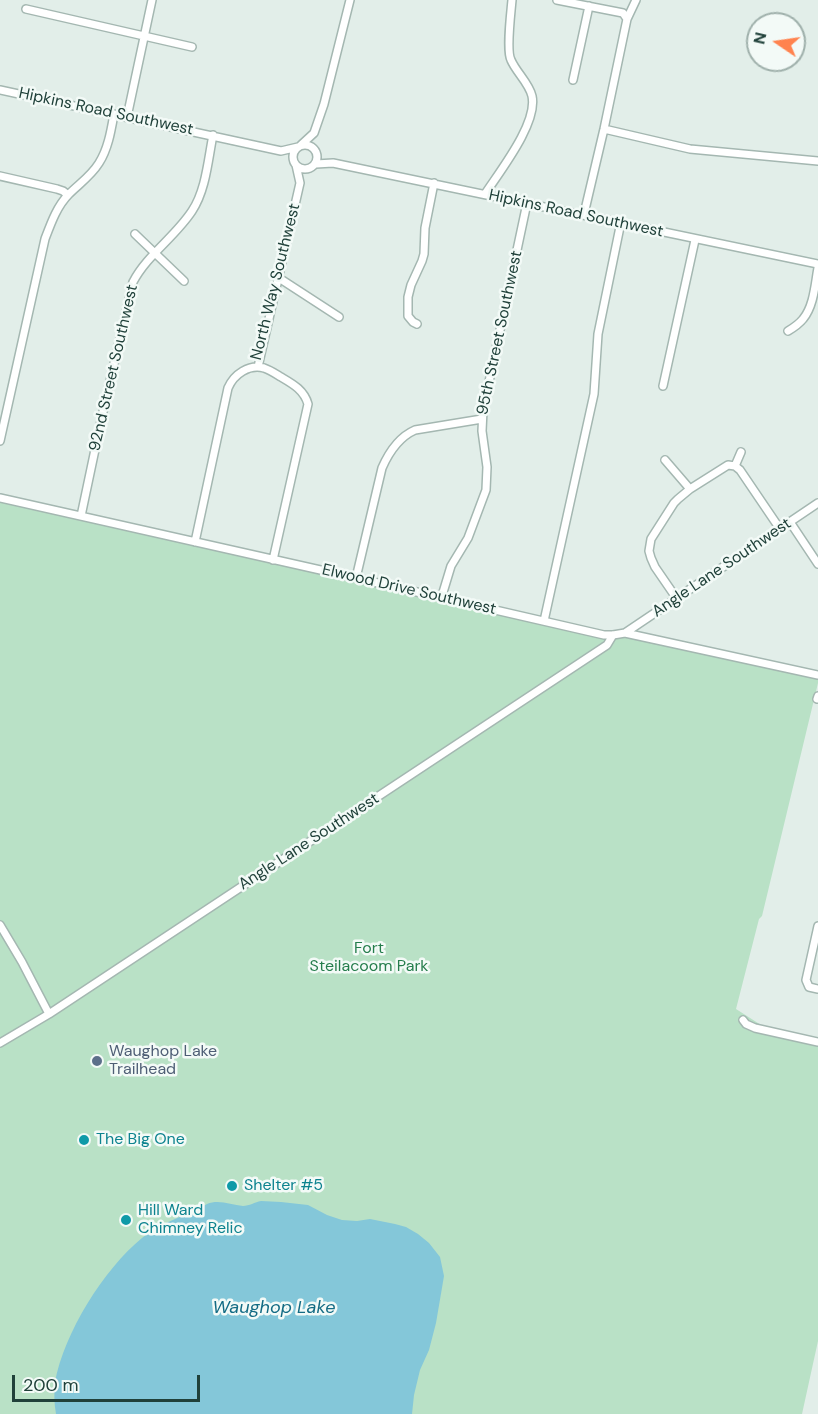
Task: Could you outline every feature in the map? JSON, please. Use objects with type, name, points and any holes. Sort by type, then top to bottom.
[{"type":"street","points":[[127,117],[152,0]]},
{"type":"street","points":[[314,133],[293,154],[295,164],[303,169],[314,166],[316,152],[314,133],[324,104],[350,0]]},
{"type":"street","points":[[485,194],[523,135],[530,119],[531,93],[509,56],[512,0]]},
{"type":"street","points":[[557,0],[623,13],[627,19]]},
{"type":"street","points":[[584,214],[627,19],[636,0]]},
{"type":"street","points":[[573,80],[589,6]]},
{"type":"street","points":[[26,9],[192,47]]},
{"type":"street","name":"Hipkins Road Southwest","points":[[0,90],[281,151],[299,146]]},
{"type":"street","points":[[0,441],[45,239],[55,213],[68,195],[99,164],[109,140],[114,114]]},
{"type":"street","points":[[604,129],[690,148],[818,161]]},
{"type":"street","name":"92nd Street Southwest","points":[[81,516],[133,282],[139,270],[186,220],[196,204],[213,135]]},
{"type":"street","points":[[299,146],[309,145],[316,152]]},
{"type":"street","name":"Hipkins Road Southwest","points":[[281,151],[295,164]]},
{"type":"street","name":"Hipkins Road Southwest","points":[[316,152],[333,163]]},
{"type":"street","name":"Hipkins Road Southwest","points":[[314,166],[333,163],[434,183],[818,266]]},
{"type":"street","name":"North Way Southwest","points":[[295,164],[300,183]]},
{"type":"street","name":"North Way Southwest","points":[[195,542],[228,388],[241,372],[258,367],[300,183],[314,166]]},
{"type":"street","points":[[0,176],[57,189],[68,195]]},
{"type":"street","points":[[417,324],[408,316],[408,297],[424,254],[425,228],[434,183]]},
{"type":"street","name":"95th Street Southwest","points":[[441,599],[451,566],[473,527],[486,490],[488,467],[482,420],[483,410],[527,203]]},
{"type":"street","points":[[544,621],[594,394],[598,334],[621,222]]},
{"type":"street","points":[[135,234],[184,281]]},
{"type":"street","points":[[663,386],[695,240]]},
{"type":"street","points":[[788,331],[803,319],[810,306],[818,266]]},
{"type":"street","points":[[279,278],[339,317]]},
{"type":"street","points":[[258,367],[295,384],[304,394],[308,404],[273,560]]},
{"type":"street","points":[[356,578],[382,468],[394,446],[405,435],[415,430],[482,420]]},
{"type":"street","points":[[735,466],[741,452]]},
{"type":"street","points":[[665,460],[690,489]]},
{"type":"street","points":[[677,599],[655,567],[651,558],[650,543],[674,503],[690,489],[728,465],[735,466],[780,529]]},
{"type":"street","name":"Elwood Drive Southwest","points":[[0,498],[604,635],[625,633],[818,675]]},
{"type":"street","name":"Angle Lane Southwest","points":[[625,633],[818,503]]},
{"type":"street","points":[[790,522],[818,564]]},
{"type":"street","name":"Angle Lane Southwest","points":[[0,1043],[49,1014],[607,645],[613,635]]},
{"type":"street","points":[[0,925],[49,1014]]},
{"type":"street","points":[[818,926],[806,981],[809,987],[818,988]]},
{"type":"street","points":[[743,1020],[755,1028],[818,1042]]},
{"type":"green space","name":"Fort Steilacoom Park","points":[[0,501],[818,677],[762,916],[759,919],[736,1009],[772,1032],[818,1042],[818,1341],[802,1414],[0,1414]]},
{"type":"water","name":"Waughop Lake","points":[[261,1201],[308,1205],[342,1220],[370,1219],[406,1227],[429,1243],[440,1257],[444,1276],[436,1323],[429,1350],[420,1370],[412,1414],[56,1414],[55,1382],[67,1343],[76,1323],[100,1284],[128,1251],[154,1229],[207,1204],[220,1202],[243,1206]]},
{"type":"place","name":"Waughop Lake Trailhead","points":[[97,1061]]},
{"type":"place","name":"The Big One","points":[[84,1140]]},
{"type":"place","name":"Shelter #5","points":[[232,1186]]},
{"type":"place","name":"Hill Ward Chimney Relic","points":[[126,1220]]}]
